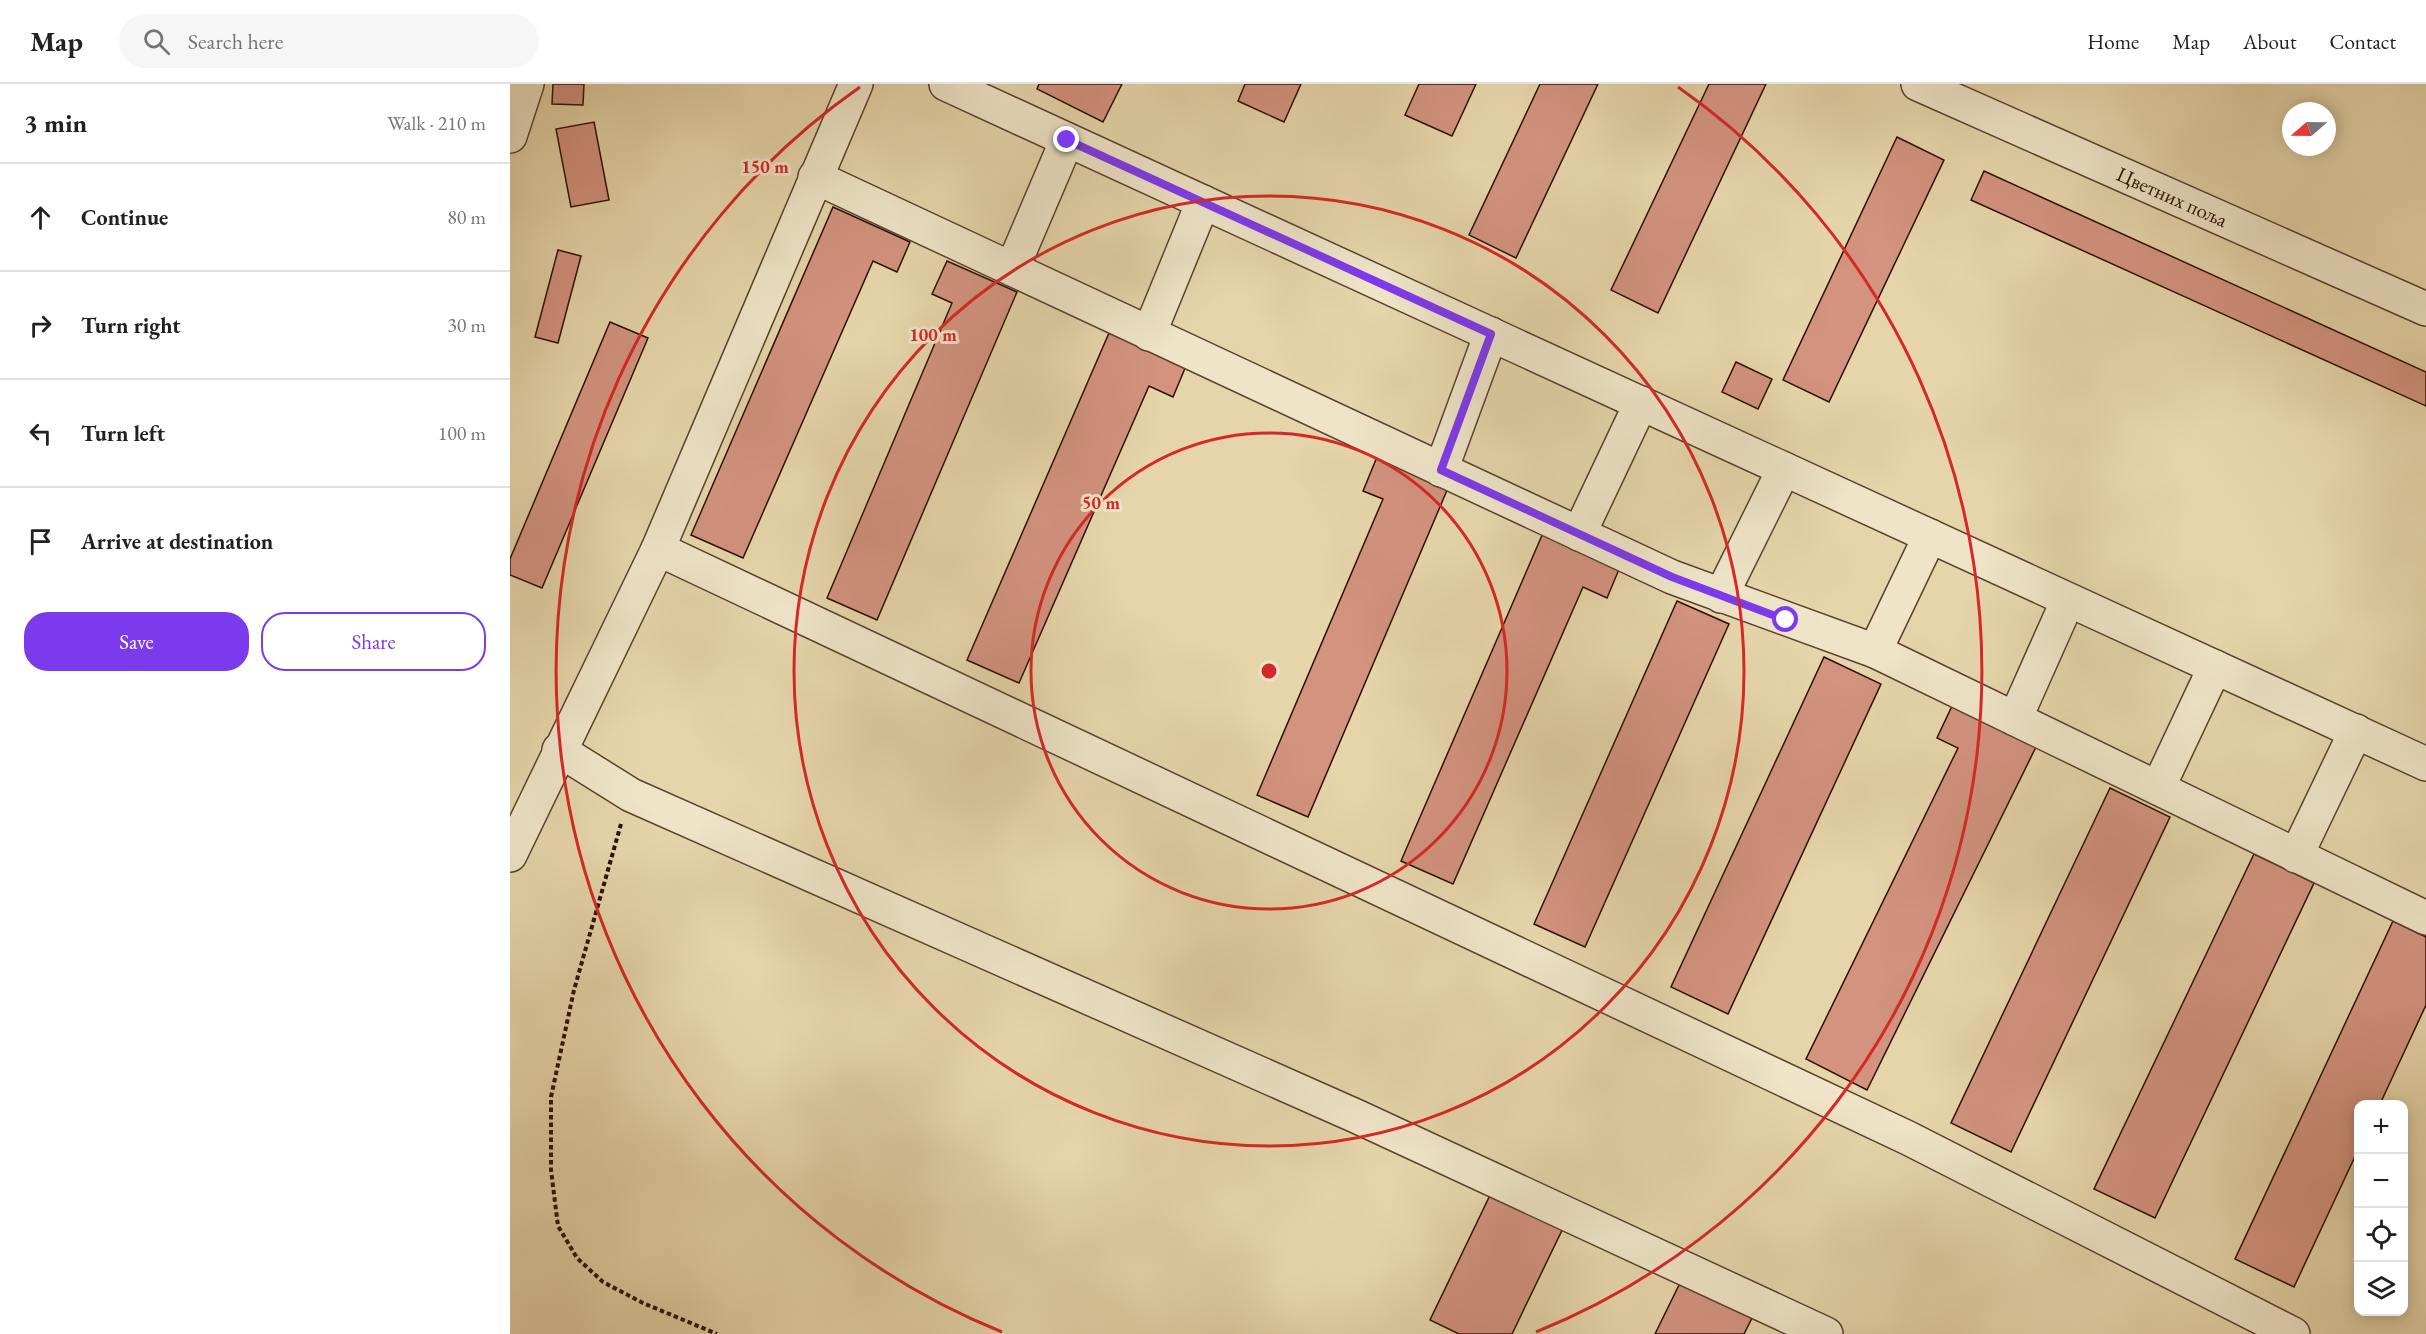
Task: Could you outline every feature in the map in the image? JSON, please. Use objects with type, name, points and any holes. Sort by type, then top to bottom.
[{"type":"street","points":[[510,136],[527,84]]},
{"type":"street","points":[[510,855],[658,549],[856,84]]},
{"type":"street","points":[[946,84],[2426,764]]},
{"type":"street","name":"Цветних поља","points":[[1918,84],[2426,309]]},
{"type":"street","points":[[1012,270],[1067,140]]},
{"type":"street","points":[[815,177],[1579,534],[1721,596],[1875,651],[2426,918]]},
{"type":"street","points":[[1149,334],[1203,202]]},
{"type":"street","points":[[1441,470],[1491,334]]},
{"type":"street","points":[[1579,534],[1641,403]]},
{"type":"street","points":[[1721,596],[1784,469]]},
{"type":"street","points":[[1875,651],[1930,536]]},
{"type":"street","points":[[658,549],[1908,1138],[2286,1332]]},
{"type":"street","points":[[2015,719],[2068,600]]},
{"type":"street","points":[[2158,788],[2216,667]]},
{"type":"street","points":[[2296,856],[2356,731]]},
{"type":"street","points":[[559,750],[631,795],[1358,1117],[1824,1333]]},
{"type":"path","points":[[631,795],[574,990],[551,1097],[551,1170],[558,1226],[577,1258],[603,1282],[643,1304],[717,1334]]},
{"type":"building","points":[[553,84],[584,84],[583,105],[552,104]]},
{"type":"building","points":[[1039,84],[1122,84],[1103,122],[1037,89]]},
{"type":"building","points":[[1245,84],[1301,84],[1284,122],[1238,101]]},
{"type":"building","points":[[1419,84],[1476,84],[1452,136],[1405,115]]},
{"type":"building","points":[[1540,84],[1598,84],[1516,258],[1469,235]]},
{"type":"building","points":[[1709,84],[1766,84],[1658,313],[1611,290]]},
{"type":"building","points":[[594,122],[609,200],[571,207],[556,129]]},
{"type":"building","points":[[1897,137],[1944,160],[1829,402],[1783,380]]},
{"type":"building","points":[[1984,171],[2426,372],[2426,406],[1971,200]]},
{"type":"building","points":[[833,207],[910,242],[897,272],[873,261],[743,558],[691,535]]},
{"type":"building","points":[[558,250],[581,256],[558,343],[535,337]]},
{"type":"building","points":[[947,261],[1017,292],[877,620],[827,598],[952,303],[932,294]]},
{"type":"building","points":[[610,322],[648,338],[542,588],[510,575],[510,559]]},
{"type":"building","points":[[1109,333],[1186,366],[1173,397],[1149,386],[1019,683],[967,660]]},
{"type":"building","points":[[1736,362],[1772,379],[1758,409],[1722,392]]},
{"type":"building","points":[[1377,457],[1448,488],[1308,817],[1257,795],[1383,499],[1363,491]]},
{"type":"building","points":[[1543,533],[1620,567],[1607,598],[1583,587],[1453,884],[1401,861]]},
{"type":"building","points":[[1677,601],[1729,624],[1585,947],[1534,924]]},
{"type":"building","points":[[1824,657],[1881,684],[1728,1014],[1671,987]]},
{"type":"building","points":[[1952,706],[2036,747],[1867,1090],[1806,1059],[1958,748],[1937,738]]},
{"type":"building","points":[[2110,788],[2170,817],[2011,1152],[1951,1123]]},
{"type":"building","points":[[2254,854],[2314,883],[2155,1218],[2094,1189]]},
{"type":"building","points":[[2393,921],[2426,937],[2426,1005],[2382,1100],[2354,1100],[2354,1159],[2294,1287],[2235,1259]]},
{"type":"building","points":[[1493,1189],[1565,1224],[1512,1334],[1459,1334],[1430,1320]]},
{"type":"building","points":[[1681,1281],[1753,1316],[1744,1334],[1655,1334]]},
{"type":"route","points":[[1067,140],[1491,334],[1441,470],[1672,577],[1786,620]]}]
